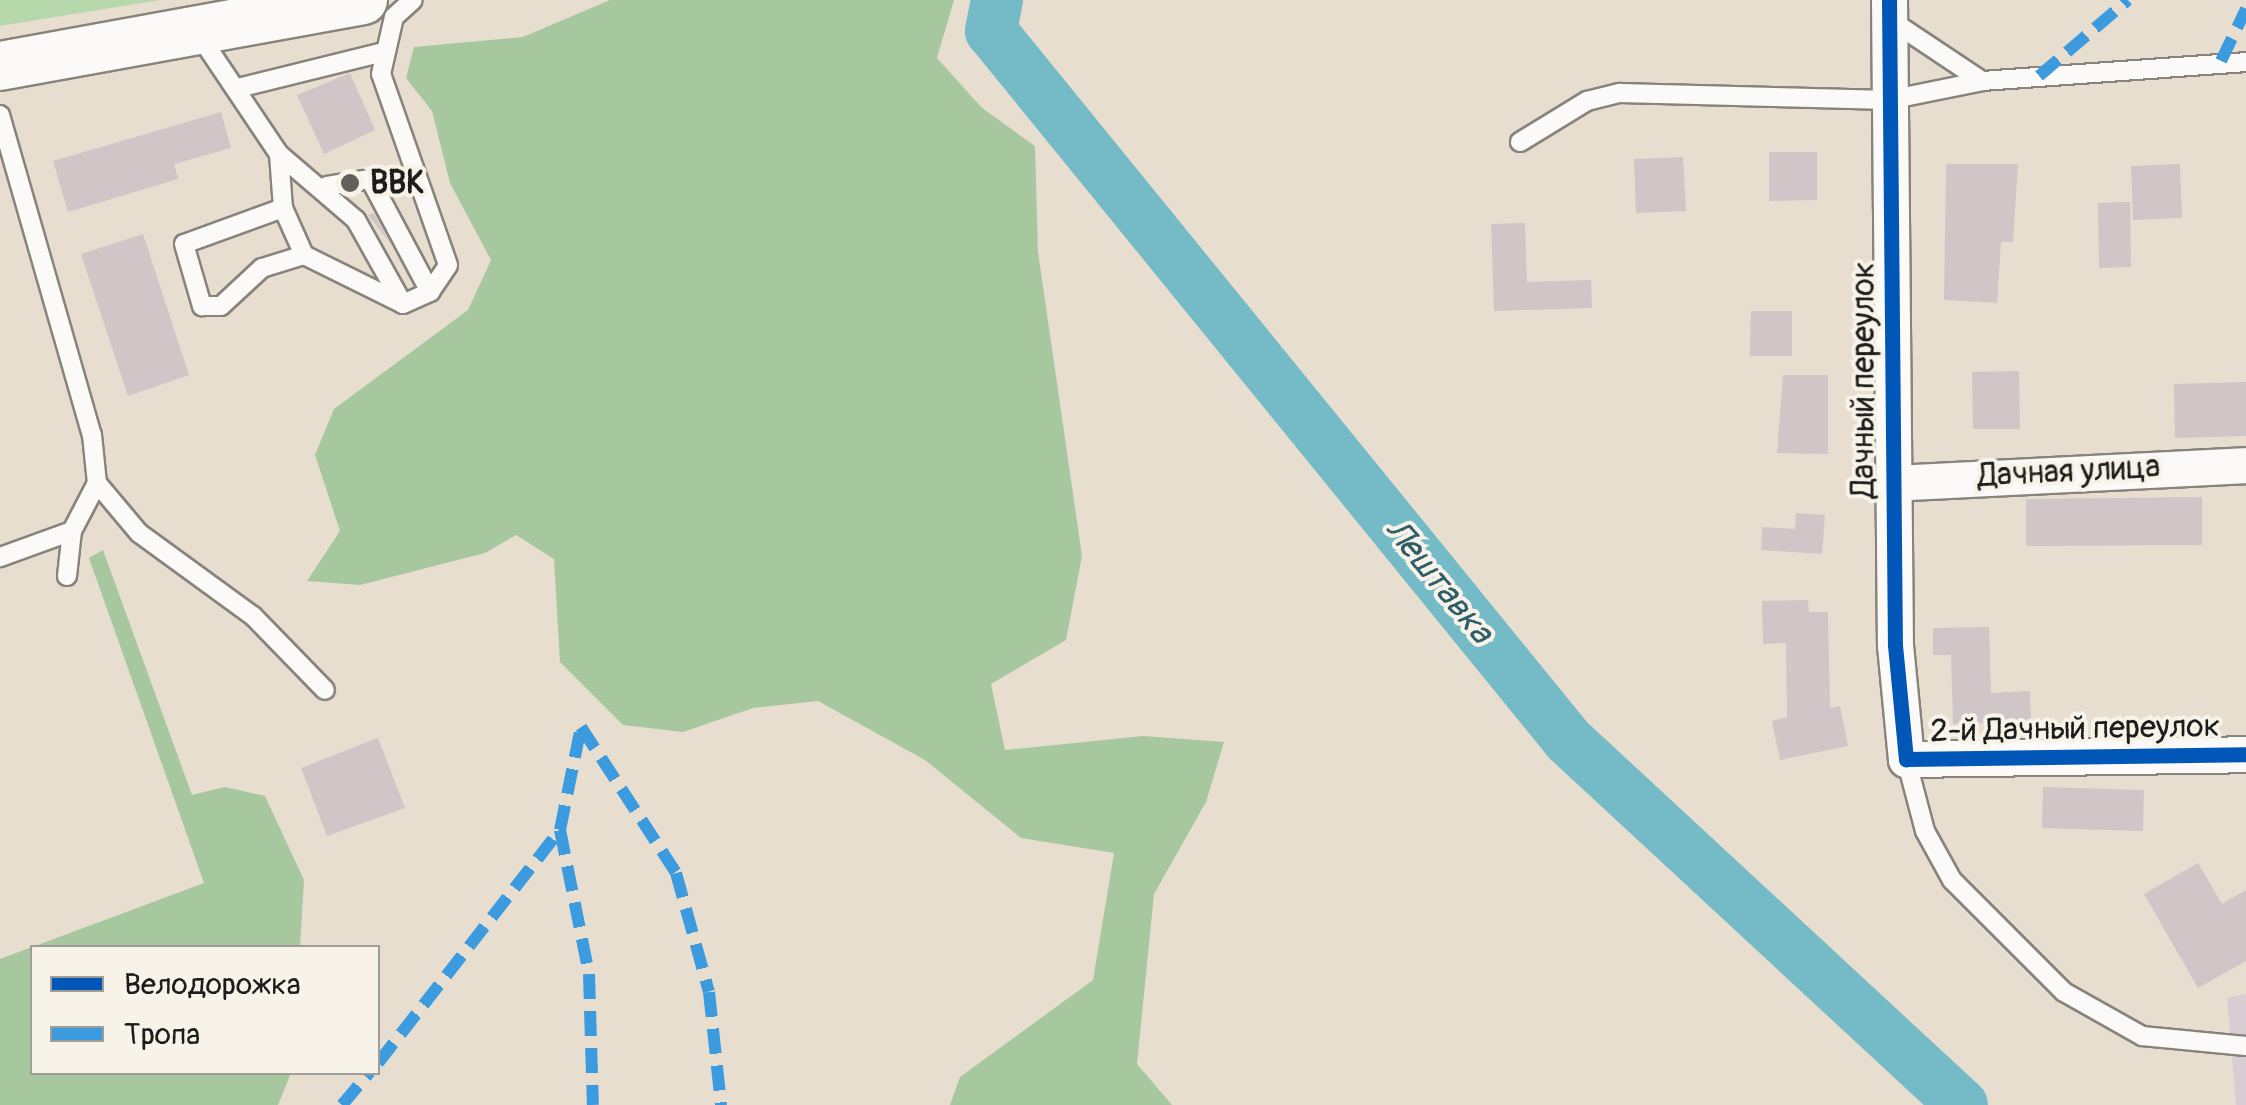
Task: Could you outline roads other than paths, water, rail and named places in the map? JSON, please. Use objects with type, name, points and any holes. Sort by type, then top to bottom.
[{"type":"main road","points":[[0,66],[362,0]]},
{"type":"street","name":"Дачный переулок","points":[[1889,9],[1892,483],[1906,759]]},
{"type":"street","name":"Дачная улица","points":[[1892,483],[2246,465]]},
{"type":"street","name":"2-й Дачный переулок","points":[[1906,759],[2246,754]]},
{"type":"lane","points":[[403,304],[430,292],[448,266],[445,238],[381,74],[394,18],[414,0]]},
{"type":"lane","points":[[1889,9],[1982,81]]},
{"type":"lane","points":[[196,30],[279,154],[326,186],[403,304]]},
{"type":"lane","points":[[238,88],[384,52]]},
{"type":"lane","points":[[1520,142],[1587,100],[1620,93],[1890,100],[1982,81],[2246,62]]},
{"type":"lane","points":[[0,115],[92,434],[96,483],[72,531],[67,576]]},
{"type":"lane","points":[[279,154],[283,208],[304,255],[403,304]]},
{"type":"lane","points":[[326,186],[370,179],[430,292]]},
{"type":"lane","points":[[283,208],[184,244],[202,306],[221,306],[262,268],[304,255]]},
{"type":"lane","points":[[96,483],[139,533],[254,616],[325,690]]},
{"type":"lane","points":[[0,557],[72,531]]},
{"type":"lane","points":[[1906,759],[1925,831],[1952,880],[2064,992],[2142,1036],[2246,1046]]},
{"type":"waterway","name":"Лештавка","points":[[997,0],[991,31],[1568,740],[1962,1105]]},
{"type":"place","name":"ВВК","points":[[350,183]]}]
